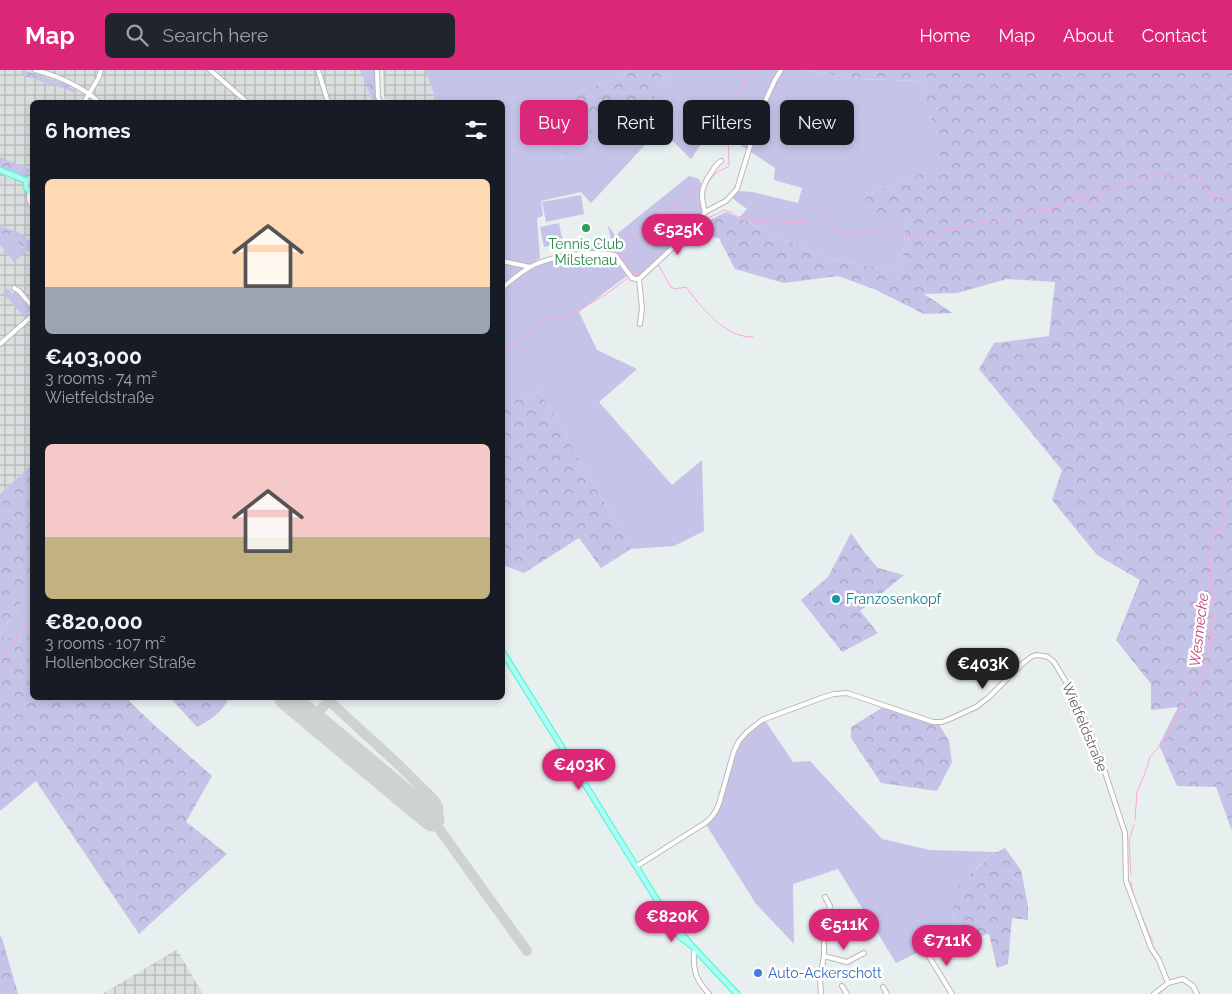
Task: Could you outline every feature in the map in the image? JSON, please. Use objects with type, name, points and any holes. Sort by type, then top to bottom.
[{"type":"main road","points":[[0,170],[27,181]]},
{"type":"main road","points":[[30,179],[26,186],[30,191]]},
{"type":"main road","points":[[505,656],[671,921],[734,993]]},
{"type":"street","points":[[35,70],[68,82],[96,100]]},
{"type":"street","points":[[85,100],[101,70]]},
{"type":"street","points":[[210,70],[245,100]]},
{"type":"street","points":[[318,70],[327,100]]},
{"type":"street","points":[[377,70],[379,100]]},
{"type":"street","points":[[505,286],[530,267],[576,254],[615,255],[632,278],[639,279],[694,228],[705,212],[726,201],[737,189],[761,110],[780,70]]},
{"type":"street","points":[[705,212],[703,185],[716,164],[721,161]]},
{"type":"street","points":[[505,262],[530,267]]},
{"type":"street","points":[[639,279],[642,308],[640,324]]},
{"type":"street","points":[[14,288],[19,290],[30,304]]},
{"type":"street","points":[[0,344],[30,318]]},
{"type":"street","name":"Wietfeldstraße","points":[[637,866],[710,819],[717,809],[736,746],[747,732],[762,720],[824,697],[834,694],[847,694],[933,722],[942,722],[956,717],[985,701],[1026,660],[1036,655],[1044,656],[1054,662],[1061,673],[1086,722],[1096,748],[1125,833],[1126,881],[1168,983]]},
{"type":"street","points":[[821,994],[820,978],[824,956],[824,935],[830,906],[825,897]]},
{"type":"street","points":[[826,925],[846,928],[851,934]]},
{"type":"street","points":[[696,950],[694,952],[693,964],[696,977],[709,994]]},
{"type":"street","points":[[925,950],[952,994]]},
{"type":"street","points":[[824,956],[847,962],[864,953]]},
{"type":"street","points":[[1154,994],[1168,983],[1183,979],[1193,986],[1197,994]]},
{"type":"street","points":[[842,986],[847,994]]},
{"type":"street","points":[[883,987],[888,994]]},
{"type":"shaded area","points":[[0,70],[360,70],[372,100],[30,100],[30,466],[0,494]]},
{"type":"shaded area","points":[[383,70],[425,70],[436,100],[386,100],[384,95]]},
{"type":"shaded area","points":[[176,950],[203,994],[102,994]]},
{"type":"green space","points":[[22,70],[66,84],[77,92],[76,94],[21,75]]},
{"type":"green space","points":[[360,70],[375,70],[378,100],[372,100]]},
{"type":"green space","points":[[425,70],[630,70],[616,79],[573,94],[572,100],[520,100],[520,145],[562,145],[559,160],[576,145],[588,145],[588,135],[598,126],[598,145],[645,145],[591,203],[581,192],[541,201],[543,216],[537,218],[540,258],[505,283],[505,100],[436,100]]},
{"type":"green space","points":[[630,70],[674,70],[652,100],[598,100],[598,126],[588,135],[588,100],[564,100],[573,94],[616,79]]},
{"type":"green space","points":[[674,70],[803,70],[859,79],[922,81],[944,166],[866,195],[863,218],[906,218],[902,272],[826,258],[739,218],[747,209],[732,198],[739,191],[753,192],[798,203],[802,188],[774,180],[775,168],[740,145],[770,145],[770,100],[683,100],[683,145],[701,145],[691,159],[673,142],[673,100],[652,100]]},
{"type":"green space","points":[[803,70],[1232,70],[1232,831],[1216,787],[1177,786],[1159,745],[1178,707],[1151,710],[1151,684],[1116,640],[1140,580],[1097,555],[1052,500],[1062,470],[979,369],[994,343],[1049,336],[1055,282],[1007,279],[957,293],[924,294],[953,313],[924,314],[874,289],[838,276],[784,283],[735,269],[719,238],[701,236],[696,229],[726,212],[826,258],[902,272],[906,218],[862,218],[866,195],[943,166],[922,81],[859,79]]},
{"type":"green space","points":[[548,145],[576,145],[559,160]]},
{"type":"green space","points":[[0,157],[30,169],[30,172],[24,176],[0,166]]},
{"type":"green space","points":[[689,176],[699,179],[702,186],[702,211],[695,224],[633,281],[628,275],[579,312],[597,350],[637,369],[599,402],[672,485],[702,460],[704,531],[674,546],[631,549],[540,391],[505,404],[505,286],[535,265],[576,254],[613,255],[618,240],[618,233]]},
{"type":"green space","points":[[581,195],[584,214],[546,222],[542,202]]},
{"type":"green space","points":[[559,223],[563,243],[544,247],[540,227]]},
{"type":"green space","points":[[0,226],[18,232],[30,241],[30,251],[14,239],[0,233]]},
{"type":"green space","points":[[608,226],[616,238],[612,253],[585,252],[558,257],[571,249],[611,240]]},
{"type":"green space","points":[[0,233],[14,239],[27,251],[14,262],[0,245]]},
{"type":"green space","points":[[8,288],[11,293],[19,295],[30,307],[30,311],[24,317],[3,293]]},
{"type":"green space","points":[[540,391],[631,549],[601,568],[579,538],[524,573],[505,566],[505,404]]},
{"type":"green space","points":[[30,466],[30,590],[0,633],[0,494]]},
{"type":"green space","points":[[851,533],[878,568],[904,575],[860,611],[878,633],[842,652],[801,600],[828,577]]},
{"type":"green space","points":[[30,590],[30,619],[17,638],[0,638],[0,633]]},
{"type":"green space","points":[[30,619],[30,700],[130,700],[152,723],[212,776],[186,822],[227,854],[139,934],[36,781],[0,811],[0,638],[17,638]]},
{"type":"green space","points":[[172,700],[228,700],[216,715],[197,727]]},
{"type":"green space","points":[[885,706],[938,723],[949,741],[952,762],[937,791],[881,783],[851,738],[851,727]]},
{"type":"green space","points":[[764,719],[793,762],[810,761],[882,839],[930,850],[997,852],[989,856],[976,868],[953,910],[956,934],[896,963],[838,869],[793,884],[794,944],[756,904],[705,823],[715,813],[734,751],[743,736]]},
{"type":"green space","points":[[1005,848],[1021,870],[1028,906],[1028,920],[1012,918],[1008,964],[997,968],[989,934],[983,935],[973,953],[956,934],[953,910],[959,886],[989,856]]},
{"type":"green space","points":[[0,936],[2,938],[18,994],[0,994]]},
{"type":"waterway","points":[[708,182],[717,172],[728,167],[728,128],[743,84],[755,70]]},
{"type":"waterway","points":[[1016,218],[1031,212],[1033,209],[1050,211],[1056,205],[1075,197],[1090,203],[1094,202],[1110,188],[1125,187],[1152,172],[1166,176],[1172,175],[1176,179],[1201,179],[1208,194],[1215,195],[1218,198],[1223,196],[1232,201]]},
{"type":"waterway","points":[[1079,198],[1090,188],[1087,181]]},
{"type":"waterway","points":[[505,352],[541,321],[572,314],[605,295],[634,274],[619,255],[620,248],[652,225],[700,185]]},
{"type":"waterway","points":[[702,221],[725,210],[738,217],[742,216],[753,220],[790,223],[824,221]]},
{"type":"waterway","points":[[827,225],[843,234],[852,235],[870,229],[884,236],[926,237],[949,228],[1006,220]]},
{"type":"waterway","points":[[662,255],[694,225]]},
{"type":"waterway","points":[[658,264],[671,287],[675,289],[686,287],[706,312],[723,327],[743,336],[753,337]]},
{"type":"waterway","points":[[634,275],[640,274],[648,268]]},
{"type":"waterway","name":"Wesmecke","points":[[1135,820],[1137,792],[1150,757],[1167,738],[1178,710],[1195,691],[1204,673],[1211,641],[1210,628],[1213,618],[1211,608],[1215,597],[1211,589],[1210,553],[1208,548],[1222,522],[1222,503],[1232,491]]},
{"type":"waterway","points":[[0,661],[30,619]]},
{"type":"waterway","name":"Wesmecke","points":[[1131,874],[1129,840],[1134,825]]},
{"type":"waterway","name":"Wesmecke","points":[[1131,882],[1134,898]]},
{"type":"waterway","name":"Wesmecke","points":[[1138,909],[1153,942]]},
{"type":"waterway","name":"Wesmecke","points":[[1158,994],[1166,988]]},
{"type":"taxiway","points":[[328,700],[423,789],[421,799],[412,802]]},
{"type":"taxiway","points":[[313,719],[329,700]]},
{"type":"taxiway","points":[[423,789],[437,803],[438,811],[432,819],[527,951]]},
{"type":"runway","points":[[289,700],[432,819]]},
{"type":"place","name":"Tennis Club Milstenau","points":[[586,228]]},
{"type":"place","name":"Franzosenkopf","points":[[836,599]]},
{"type":"place","name":"Auto-Ackerschott","points":[[758,973]]}]
